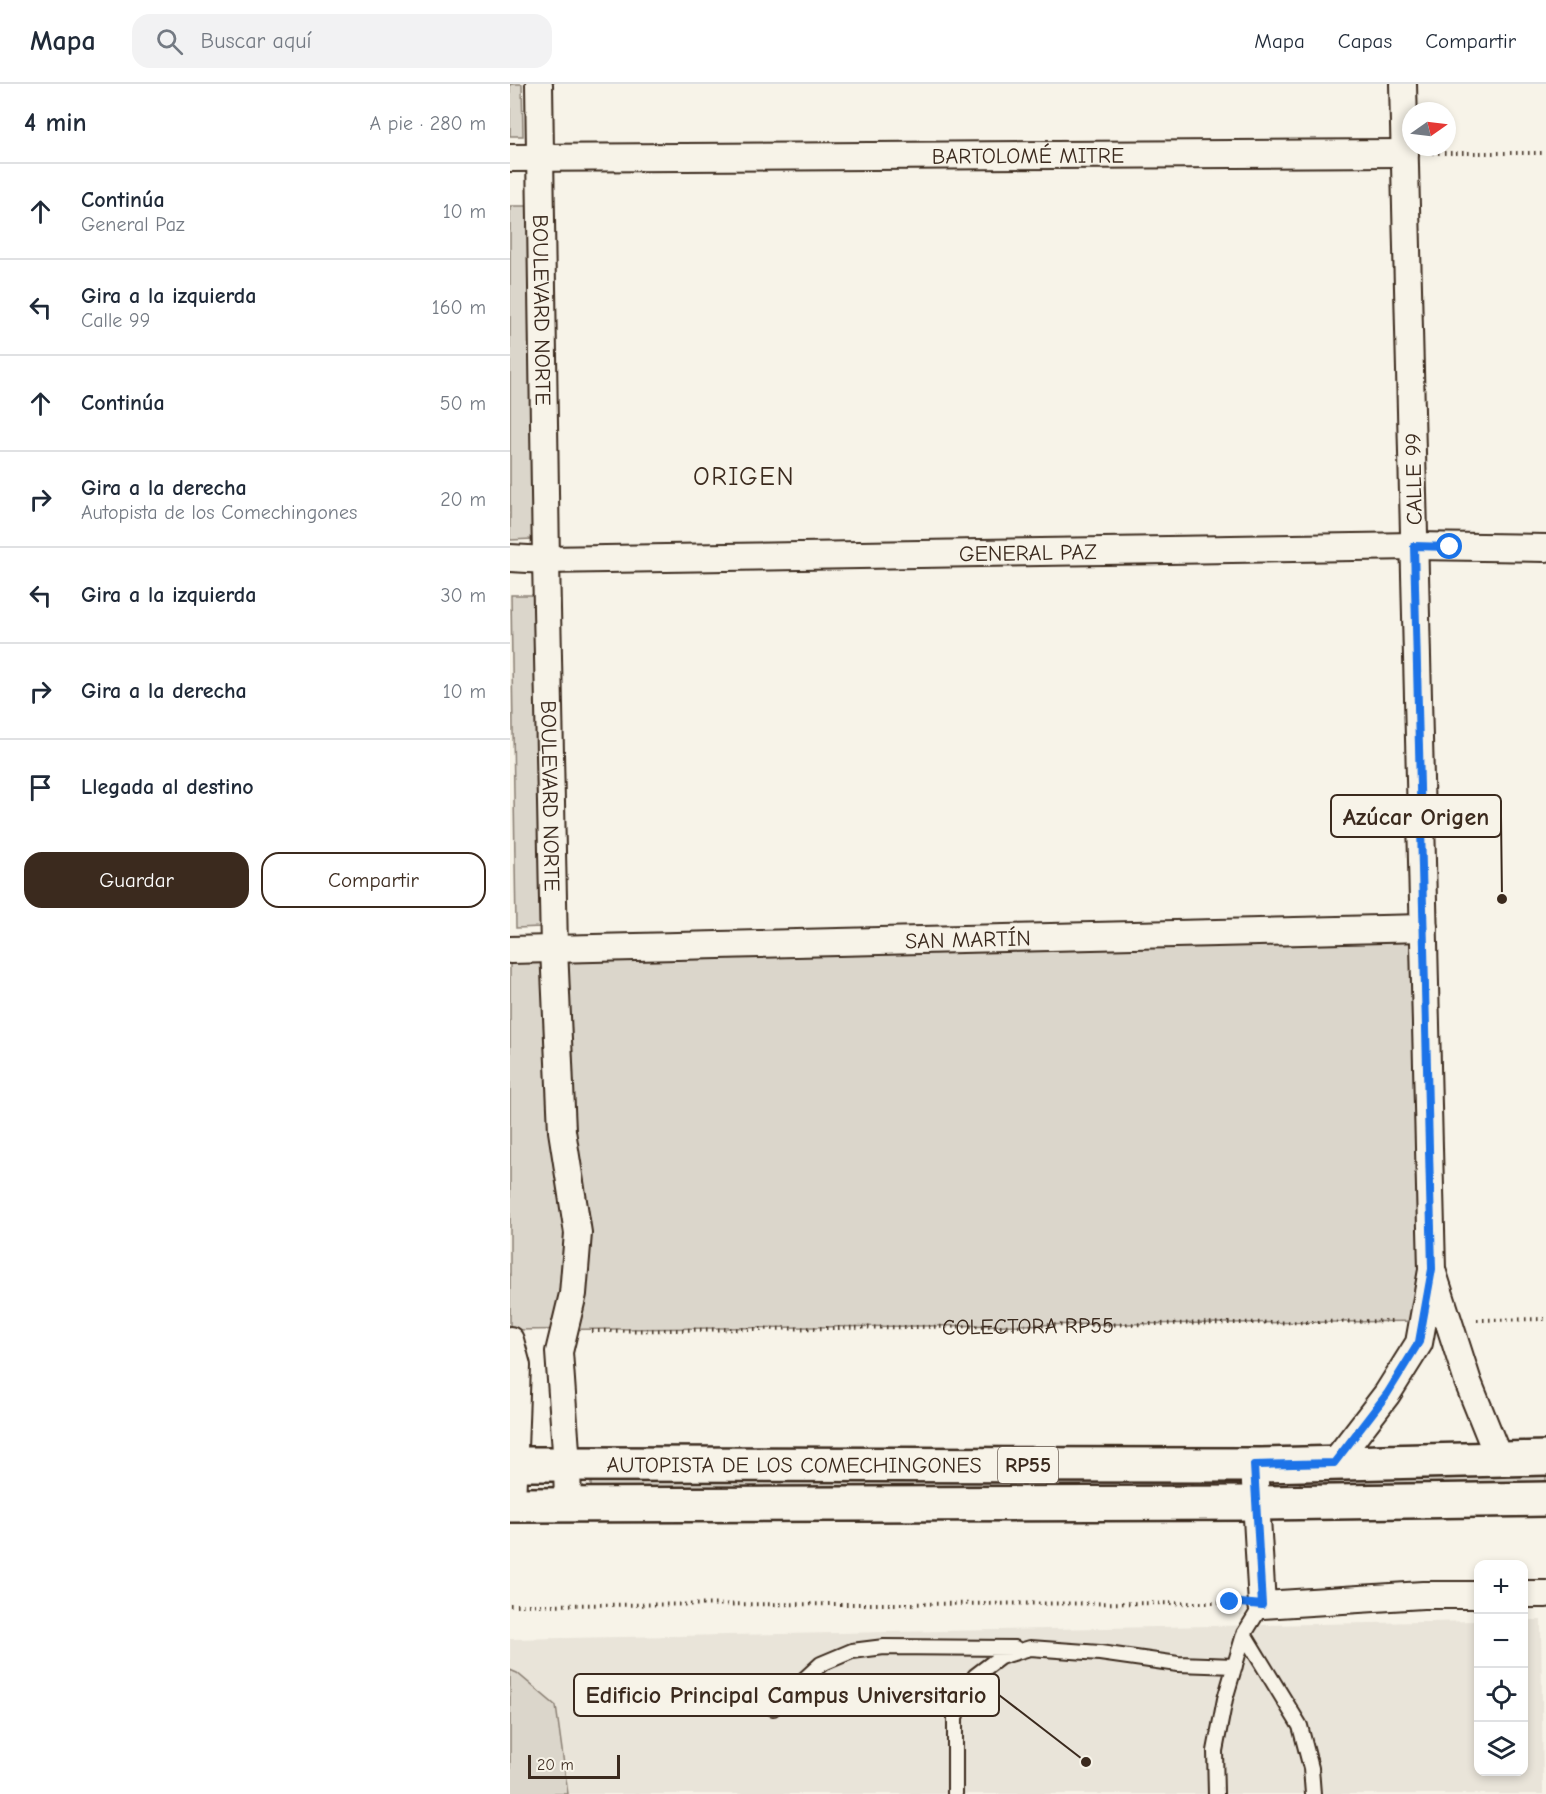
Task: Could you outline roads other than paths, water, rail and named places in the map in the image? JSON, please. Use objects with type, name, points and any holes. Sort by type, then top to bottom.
[{"type":"main road","name":"AUTOPISTA DE LOS COMECHINGONES","points":[[512,1464],[1254,1465],[1546,1458]]},
{"type":"main road","name":"AUTOPISTA DE LOS COMECHINGONES","points":[[511,1505],[1256,1503],[1546,1499]]},
{"type":"street","name":"BOULEVARD NORTE","points":[[539,84],[554,948],[562,1131],[578,1233],[573,1294],[559,1352],[568,1504]]},
{"type":"street","name":"CALLE 99","points":[[1403,84],[1404,102]]},
{"type":"street","name":"BARTOLOMÉ MITRE","points":[[510,158],[1402,153]]},
{"type":"street","name":"CALLE 99","points":[[1405,156],[1432,1269]]},
{"type":"street","name":"GENERAL PAZ","points":[[510,558],[546,560],[1414,546],[1546,548]]},
{"type":"street","name":"SAN MARTÍN","points":[[510,950],[1424,928]]},
{"type":"street","points":[[1432,1269],[1468,1382],[1499,1459]]},
{"type":"street","points":[[1334,1463],[1387,1394],[1419,1342],[1432,1269]]},
{"type":"street","points":[[510,1340],[517,1366],[511,1505]]},
{"type":"street","points":[[1254,1465],[1262,1605],[1423,1595],[1474,1595]]},
{"type":"street","points":[[1528,1594],[1546,1594]]},
{"type":"lane","points":[[1216,1794],[1215,1751],[1225,1699],[1244,1634],[1262,1605]]},
{"type":"lane","points":[[1244,1634],[1300,1726],[1311,1768],[1313,1794]]},
{"type":"lane","points":[[773,1708],[821,1664],[852,1652],[884,1647],[1030,1648],[1100,1653],[1178,1664],[1235,1666]]},
{"type":"lane","points":[[955,1794],[955,1717],[975,1676],[1000,1657],[1030,1648]]},
{"type":"place","name":"Azúcar Origen","points":[[1502,899]]},
{"type":"place","name":"Edificio Principal Campus Universitario","points":[[1086,1762]]},
{"type":"district","name":"ORIGEN","points":[[744,476]]}]
